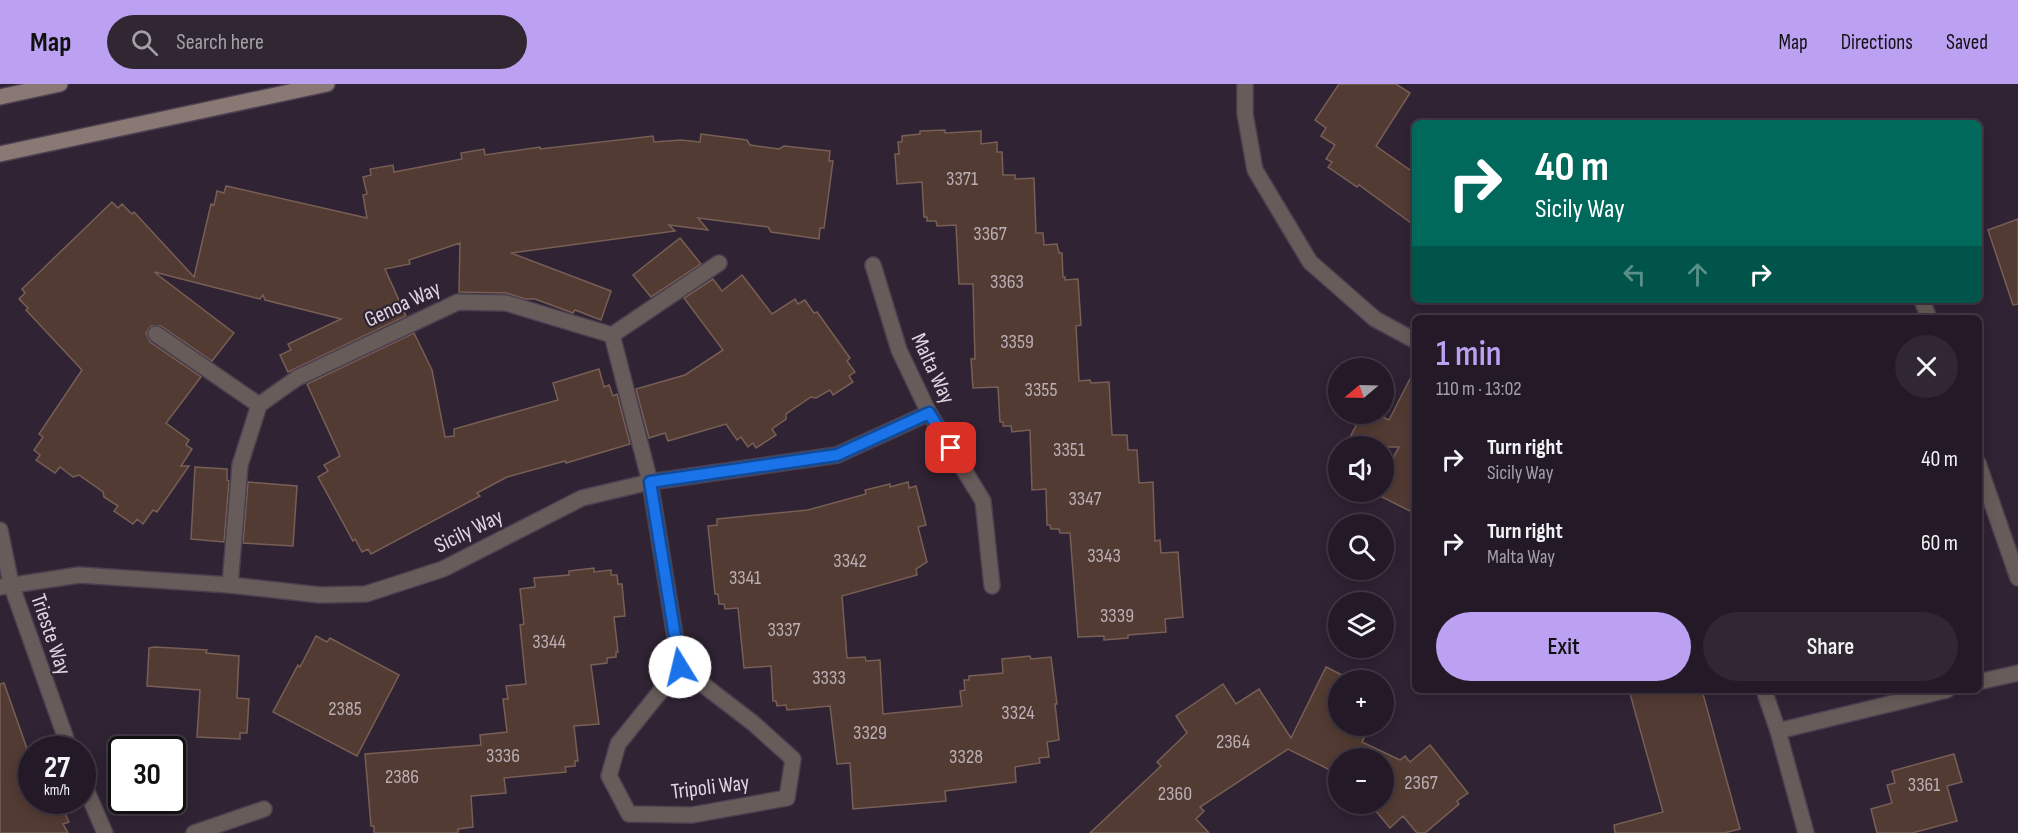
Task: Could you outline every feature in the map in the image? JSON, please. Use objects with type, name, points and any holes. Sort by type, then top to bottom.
[{"type":"main road","points":[[0,98],[60,84]]},
{"type":"main road","points":[[0,154],[327,84]]},
{"type":"street","points":[[1245,84],[1245,114],[1255,170],[1310,262],[1375,319],[1412,339]]},
{"type":"street","points":[[680,667],[650,482],[612,335],[719,263]]},
{"type":"street","name":"Malta Way","points":[[873,265],[899,350],[929,413],[983,501],[992,586]]},
{"type":"street","name":"Genoa Way","points":[[259,405],[297,378],[458,302],[506,303],[612,335]]},
{"type":"street","points":[[156,334],[259,405],[240,465],[230,585]]},
{"type":"street","name":"Sicily Way","points":[[6,585],[79,575],[230,585],[320,595],[366,594],[443,569],[582,498],[650,482],[837,455],[929,413]]},
{"type":"street","points":[[1982,474],[2018,578]]},
{"type":"street","name":"Trieste Way","points":[[0,530],[6,585],[65,736]]},
{"type":"street","name":"Tripoli Way","points":[[680,667],[753,723],[793,759],[787,798],[692,814],[629,814],[609,776],[618,744],[680,667]]},
{"type":"street","points":[[1982,681],[2018,673]]},
{"type":"street","points":[[1765,693],[1806,833]]},
{"type":"street","points":[[1778,731],[1935,693]]},
{"type":"street","points":[[194,833],[264,809]]},
{"type":"street","points":[[96,812],[105,833]]},
{"type":"building","points":[[1339,84],[1396,84],[1410,93],[1376,146],[1412,172],[1412,224],[1359,185],[1357,187],[1328,167],[1332,162],[1326,159],[1335,145],[1321,136],[1326,128],[1315,120]]},
{"type":"building","points":[[945,130],[945,133],[981,131],[981,144],[997,142],[997,152],[1002,152],[1003,175],[1015,175],[1015,179],[1034,178],[1036,233],[1043,233],[1044,245],[1057,244],[1059,253],[1062,253],[1065,280],[1078,279],[1081,325],[1076,326],[1079,381],[1109,382],[1112,435],[1127,435],[1128,450],[1137,450],[1139,483],[1153,482],[1155,541],[1160,540],[1161,553],[1178,552],[1183,617],[1165,619],[1166,632],[1128,635],[1128,638],[1104,640],[1104,636],[1078,637],[1070,533],[1060,533],[1059,529],[1051,529],[1050,525],[1047,525],[1046,489],[1032,490],[1030,430],[1012,432],[1011,426],[1003,426],[1003,422],[1000,422],[998,387],[973,388],[971,359],[975,359],[973,284],[959,284],[956,225],[937,226],[936,221],[927,221],[927,217],[924,217],[922,182],[897,184],[895,154],[899,154],[898,142],[902,142],[902,136],[920,134],[920,131]]},
{"type":"building","points":[[701,134],[747,140],[750,145],[779,149],[784,146],[830,151],[829,161],[833,161],[824,228],[820,228],[819,239],[771,232],[768,227],[698,218],[708,230],[669,225],[675,231],[511,253],[611,291],[601,320],[575,310],[573,313],[535,299],[525,299],[506,293],[459,292],[460,243],[409,260],[410,264],[385,269],[406,316],[288,372],[280,355],[291,350],[288,344],[341,319],[265,300],[263,295],[260,299],[154,272],[234,333],[212,361],[161,326],[151,326],[146,333],[150,342],[201,377],[166,423],[189,440],[186,445],[192,449],[181,466],[189,466],[157,512],[153,510],[143,524],[137,519],[133,524],[114,511],[118,506],[104,497],[103,492],[79,475],[73,477],[60,467],[55,473],[36,460],[40,455],[34,450],[43,437],[39,434],[82,370],[26,310],[28,308],[19,299],[25,293],[22,289],[112,202],[118,208],[122,204],[132,214],[134,212],[194,277],[211,204],[214,205],[217,191],[224,193],[226,186],[367,218],[363,195],[367,194],[363,177],[371,175],[370,169],[393,165],[394,172],[462,159],[461,153],[484,149],[485,155],[653,136],[654,142],[681,140],[700,142]]},
{"type":"building","points":[[2018,219],[2018,304],[2013,305],[1988,230]]},
{"type":"building","points":[[680,238],[701,264],[651,297],[633,275]]},
{"type":"building","points":[[742,275],[772,314],[795,299],[798,304],[805,300],[814,313],[817,312],[850,358],[847,361],[855,372],[849,376],[853,382],[833,395],[830,390],[816,398],[811,397],[786,414],[786,419],[772,429],[776,435],[756,448],[753,443],[748,447],[741,437],[737,440],[726,424],[668,441],[665,433],[649,438],[636,389],[685,375],[723,350],[684,298],[713,279],[722,291]]},
{"type":"building","points":[[414,333],[432,370],[445,437],[454,436],[454,429],[558,400],[553,383],[599,369],[604,387],[609,385],[613,396],[617,394],[630,444],[507,477],[477,493],[480,496],[371,554],[368,549],[362,552],[355,539],[353,541],[318,477],[328,471],[324,465],[340,456],[307,384]]},
{"type":"building","points":[[1412,375],[1412,512],[1392,502],[1394,502],[1394,456],[1399,447],[1394,447],[1394,436],[1351,436],[1357,424],[1394,424],[1394,410]]},
{"type":"building","points":[[195,467],[227,469],[227,480],[229,481],[224,542],[191,539]]},
{"type":"building","points":[[248,482],[297,486],[293,546],[243,543]]},
{"type":"building","points":[[908,482],[909,488],[916,486],[926,525],[918,527],[927,562],[916,569],[917,575],[842,596],[847,658],[865,657],[866,661],[880,660],[883,714],[962,706],[960,691],[965,690],[964,680],[969,680],[969,676],[1003,673],[1002,659],[1030,656],[1031,659],[1051,657],[1059,740],[1047,742],[1049,757],[1039,758],[1040,763],[1015,767],[1016,782],[945,791],[946,801],[853,809],[850,763],[837,764],[830,706],[787,710],[786,705],[777,706],[776,701],[773,701],[771,666],[744,668],[738,608],[725,609],[724,604],[719,604],[718,594],[715,594],[708,526],[717,525],[717,519],[808,510],[866,494],[865,490]]},
{"type":"building","points":[[594,568],[594,572],[611,570],[611,575],[617,575],[618,584],[622,584],[625,616],[614,617],[618,652],[616,652],[616,657],[607,658],[607,663],[591,665],[599,724],[574,726],[578,761],[575,761],[575,766],[565,767],[566,772],[504,778],[506,793],[471,796],[473,827],[458,829],[458,833],[374,833],[374,826],[371,826],[365,754],[481,745],[480,735],[507,732],[503,699],[508,699],[506,686],[526,684],[520,625],[524,624],[520,589],[535,587],[534,578],[569,575],[569,571]]},
{"type":"building","points":[[316,636],[327,642],[330,638],[399,675],[357,756],[273,712]]},
{"type":"building","points":[[149,648],[207,650],[206,653],[239,656],[237,698],[249,699],[247,733],[240,733],[240,739],[197,737],[200,690],[147,686]]},
{"type":"building","points":[[1326,667],[1332,670],[1328,670],[1328,736],[1365,736],[1362,742],[1375,748],[1328,748],[1328,769],[1288,749],[1200,807],[1204,811],[1196,819],[1209,833],[1090,833],[1161,766],[1157,762],[1187,733],[1176,716],[1223,684],[1236,704],[1259,689],[1291,738]]},
{"type":"building","points":[[4,683],[23,736],[18,736],[18,814],[65,814],[69,822],[63,824],[68,833],[0,833],[0,684]]},
{"type":"building","points":[[1630,693],[1703,693],[1740,829],[1724,833],[1615,833],[1614,825],[1663,812]]},
{"type":"building","points":[[1430,745],[1468,793],[1457,801],[1459,804],[1425,833],[1417,833],[1403,816],[1390,828],[1378,814],[1394,814],[1394,757],[1400,760],[1405,756],[1410,762]]},
{"type":"building","points":[[1954,754],[1962,782],[1947,786],[1957,821],[1912,833],[1877,833],[1871,809],[1892,803],[1887,785],[1895,783],[1892,771]]},
{"type":"route","points":[[680,667],[650,482],[837,455],[929,413],[951,448]]}]
